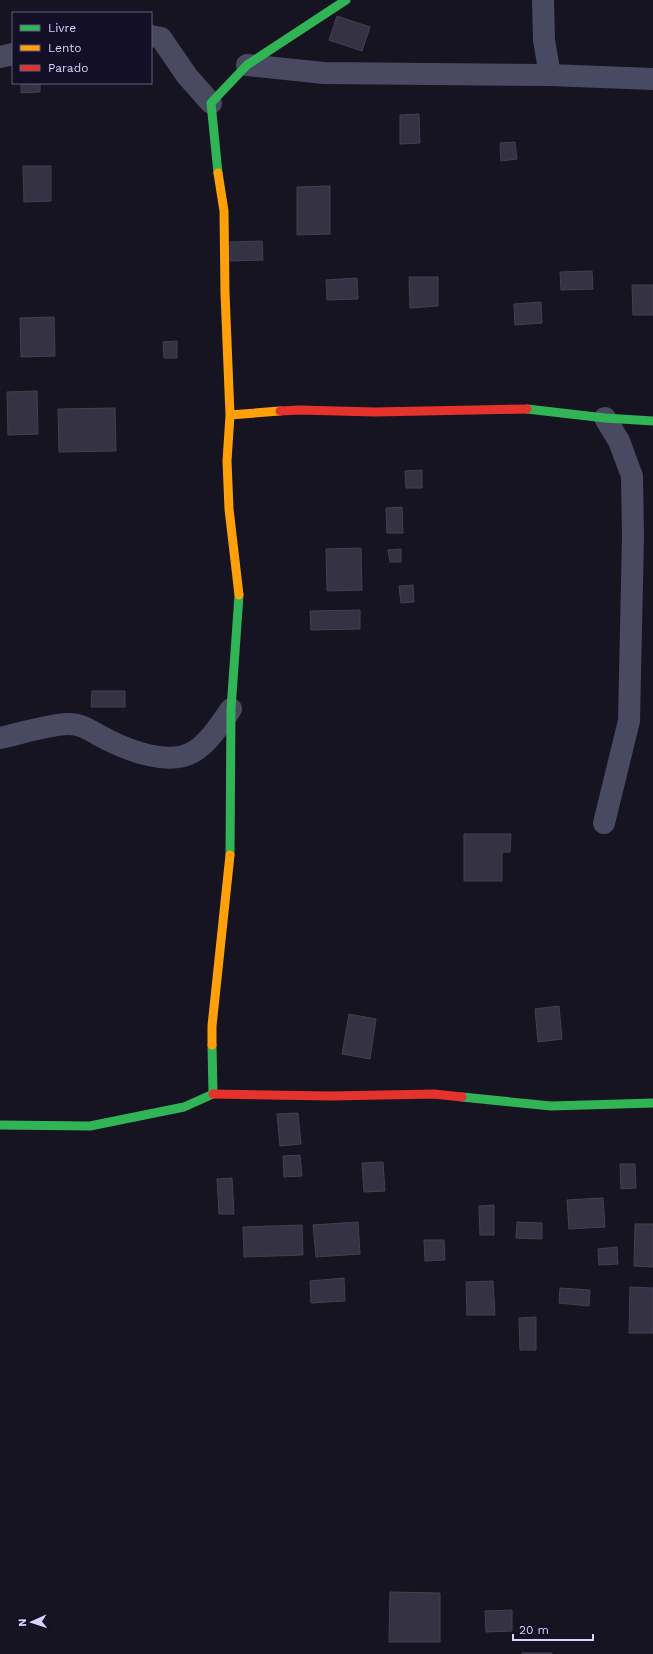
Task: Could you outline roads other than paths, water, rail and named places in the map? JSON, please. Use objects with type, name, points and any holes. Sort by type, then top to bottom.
[{"type":"street","points":[[211,103],[247,65],[346,0]]},
{"type":"street","points":[[543,0],[544,40],[550,75]]},
{"type":"street","points":[[152,36],[161,38],[187,76],[211,103],[215,149],[224,211],[225,292],[230,415],[228,461],[229,508],[240,589],[231,709],[230,853],[212,1026],[213,1094]]},
{"type":"street","points":[[0,57],[12,54]]},
{"type":"street","points":[[247,65],[324,73],[550,75],[653,79]]},
{"type":"street","points":[[230,415],[299,410],[375,412],[536,409],[605,418],[653,421]]},
{"type":"street","points":[[604,823],[629,721],[633,536],[632,476],[619,441],[605,418]]},
{"type":"street","points":[[0,738],[69,724],[87,728],[108,740],[142,755],[176,757],[193,752],[216,731],[231,709]]},
{"type":"street","points":[[0,1125],[90,1126],[184,1106],[213,1094],[330,1096],[434,1094],[551,1106],[653,1103]]}]
